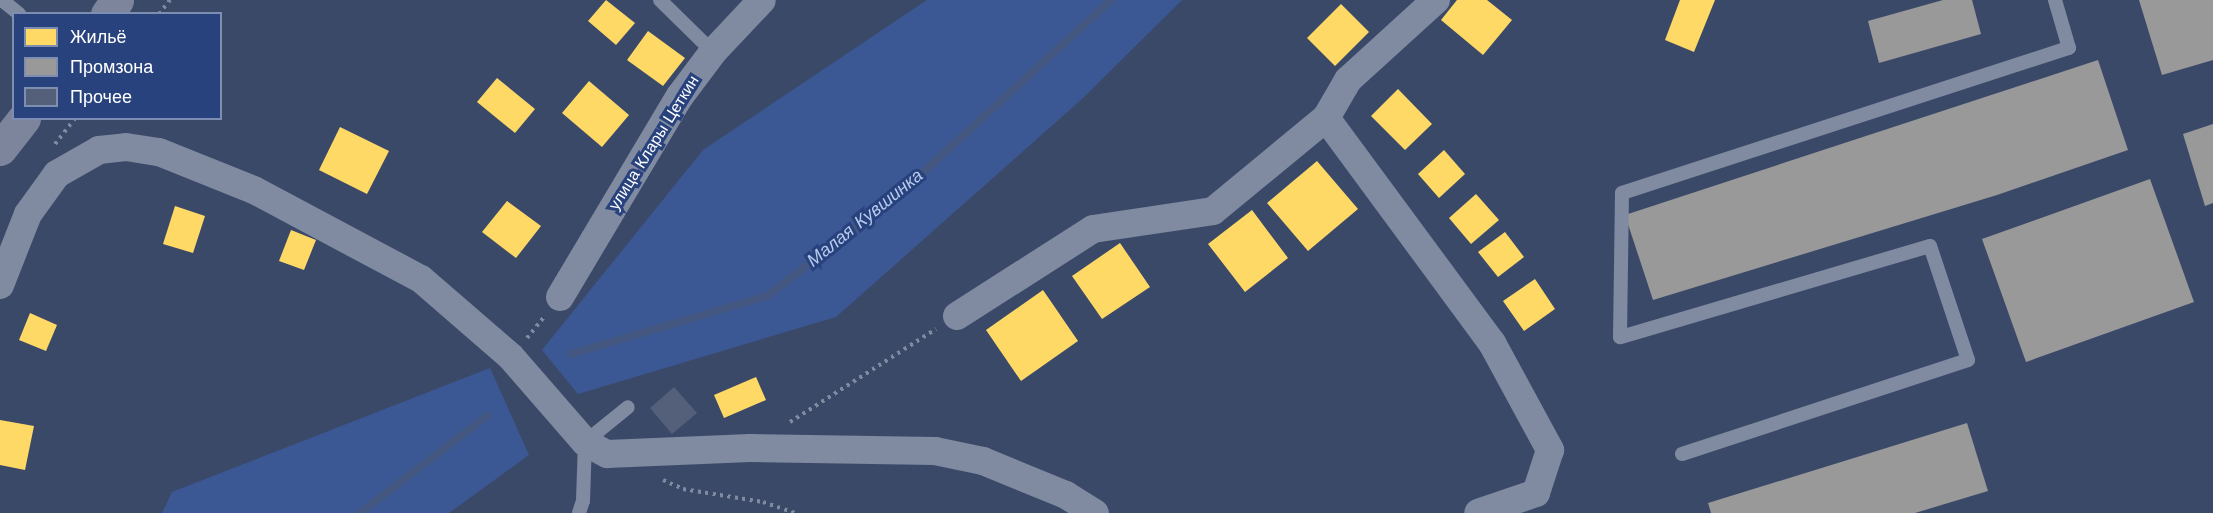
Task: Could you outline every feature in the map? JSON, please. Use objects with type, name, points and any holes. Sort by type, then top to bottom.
[{"type":"main road","points":[[0,149],[22,120]]},
{"type":"street","name":"улица Клары Цеткин","points":[[560,297],[680,96],[713,52],[762,0]]},
{"type":"street","points":[[957,316],[1093,230],[1213,211],[1326,118],[1348,80],[1436,0]]},
{"type":"street","points":[[1326,118],[1492,343],[1550,450],[1536,492],[1478,513]]},
{"type":"street","points":[[0,285],[28,214],[57,174],[99,150],[126,147],[159,152],[254,190],[368,248],[422,279],[511,357],[585,442],[607,454],[750,448],[936,451],[983,461],[1066,495],[1095,513]]},
{"type":"lane","points":[[2,0],[17,12]]},
{"type":"lane","points":[[660,0],[713,52]]},
{"type":"lane","points":[[1682,454],[1968,360],[1930,246],[1620,338],[1622,193],[2069,48],[2055,0]]},
{"type":"lane","points":[[579,513],[583,501],[585,442],[628,407]]},
{"type":"path","points":[[161,12],[170,0]]},
{"type":"path","points":[[511,357],[560,297]]},
{"type":"path","points":[[750,448],[957,316]]},
{"type":"path","points":[[662,479],[683,489],[763,502],[795,513]]},
{"type":"shaded area","points":[[927,0],[1182,0],[1082,99],[836,317],[578,394],[542,350],[703,150]]},
{"type":"shaded area","points":[[490,368],[529,455],[449,513],[162,513],[172,492]]},
{"type":"building: Жильё","points":[[606,0],[635,23],[616,45],[588,21]]},
{"type":"building: Жильё","points":[[1457,0],[1487,0],[1512,20],[1483,55],[1441,20]]},
{"type":"building: Жильё","points":[[1680,0],[1715,0],[1694,52],[1665,40]]},
{"type":"building: Жильё","points":[[1341,4],[1369,32],[1335,66],[1307,38]]},
{"type":"building: Жильё","points":[[648,31],[685,58],[663,86],[627,60]]},
{"type":"building: Жильё","points":[[497,78],[535,109],[515,133],[477,102]]},
{"type":"building: Жильё","points":[[589,81],[629,115],[602,147],[562,113]]},
{"type":"building: Жильё","points":[[1398,89],[1432,124],[1405,150],[1371,116]]},
{"type":"building: Жильё","points":[[340,127],[389,151],[367,194],[319,170]]},
{"type":"building: Жильё","points":[[1444,150],[1465,174],[1439,198],[1418,174]]},
{"type":"building: Жильё","points":[[1317,161],[1358,209],[1308,251],[1267,203]]},
{"type":"building: Жильё","points":[[1476,194],[1499,220],[1471,244],[1449,218]]},
{"type":"building: Жильё","points":[[507,201],[541,226],[516,258],[482,232]]},
{"type":"building: Жильё","points":[[175,206],[205,216],[193,253],[163,244]]},
{"type":"building: Жильё","points":[[1252,210],[1288,258],[1245,292],[1208,244]]},
{"type":"building: Жильё","points":[[291,230],[316,240],[304,270],[279,261]]},
{"type":"building: Жильё","points":[[1505,232],[1524,257],[1498,277],[1478,252]]},
{"type":"building: Жильё","points":[[1120,243],[1150,287],[1102,319],[1072,276]]},
{"type":"building: Жильё","points":[[1535,279],[1555,309],[1524,331],[1503,301]]},
{"type":"building: Жильё","points":[[1043,290],[1078,341],[1021,381],[986,330]]},
{"type":"building: Жильё","points":[[30,313],[57,325],[46,351],[19,340]]},
{"type":"building: Жильё","points":[[756,377],[766,400],[724,418],[714,395]]},
{"type":"building: Жильё","points":[[0,420],[34,426],[25,470],[0,465]]},
{"type":"building: Промзона","points":[[1943,0],[1972,0],[1981,34],[1879,63],[1868,21]]},
{"type":"building: Промзона","points":[[2139,0],[2213,0],[2213,60],[2162,75]]},
{"type":"building: Промзона","points":[[2098,60],[2128,150],[1997,195],[1653,300],[1625,215]]},
{"type":"building: Промзона","points":[[2213,124],[2213,203],[2205,206],[2183,134]]},
{"type":"building: Промзона","points":[[2150,179],[2194,302],[2026,362],[1982,239]]},
{"type":"building: Промзона","points":[[1967,423],[1988,491],[1915,513],[1711,513],[1708,503]]},
{"type":"building: Прочее","points":[[674,387],[697,413],[672,434],[650,408]]},
{"type":"waterway","name":"Малая Кувшинка","points":[[571,354],[767,296],[895,198],[1111,0]]},
{"type":"waterway","name":"Малая Кувшинка","points":[[360,513],[487,416]]}]
